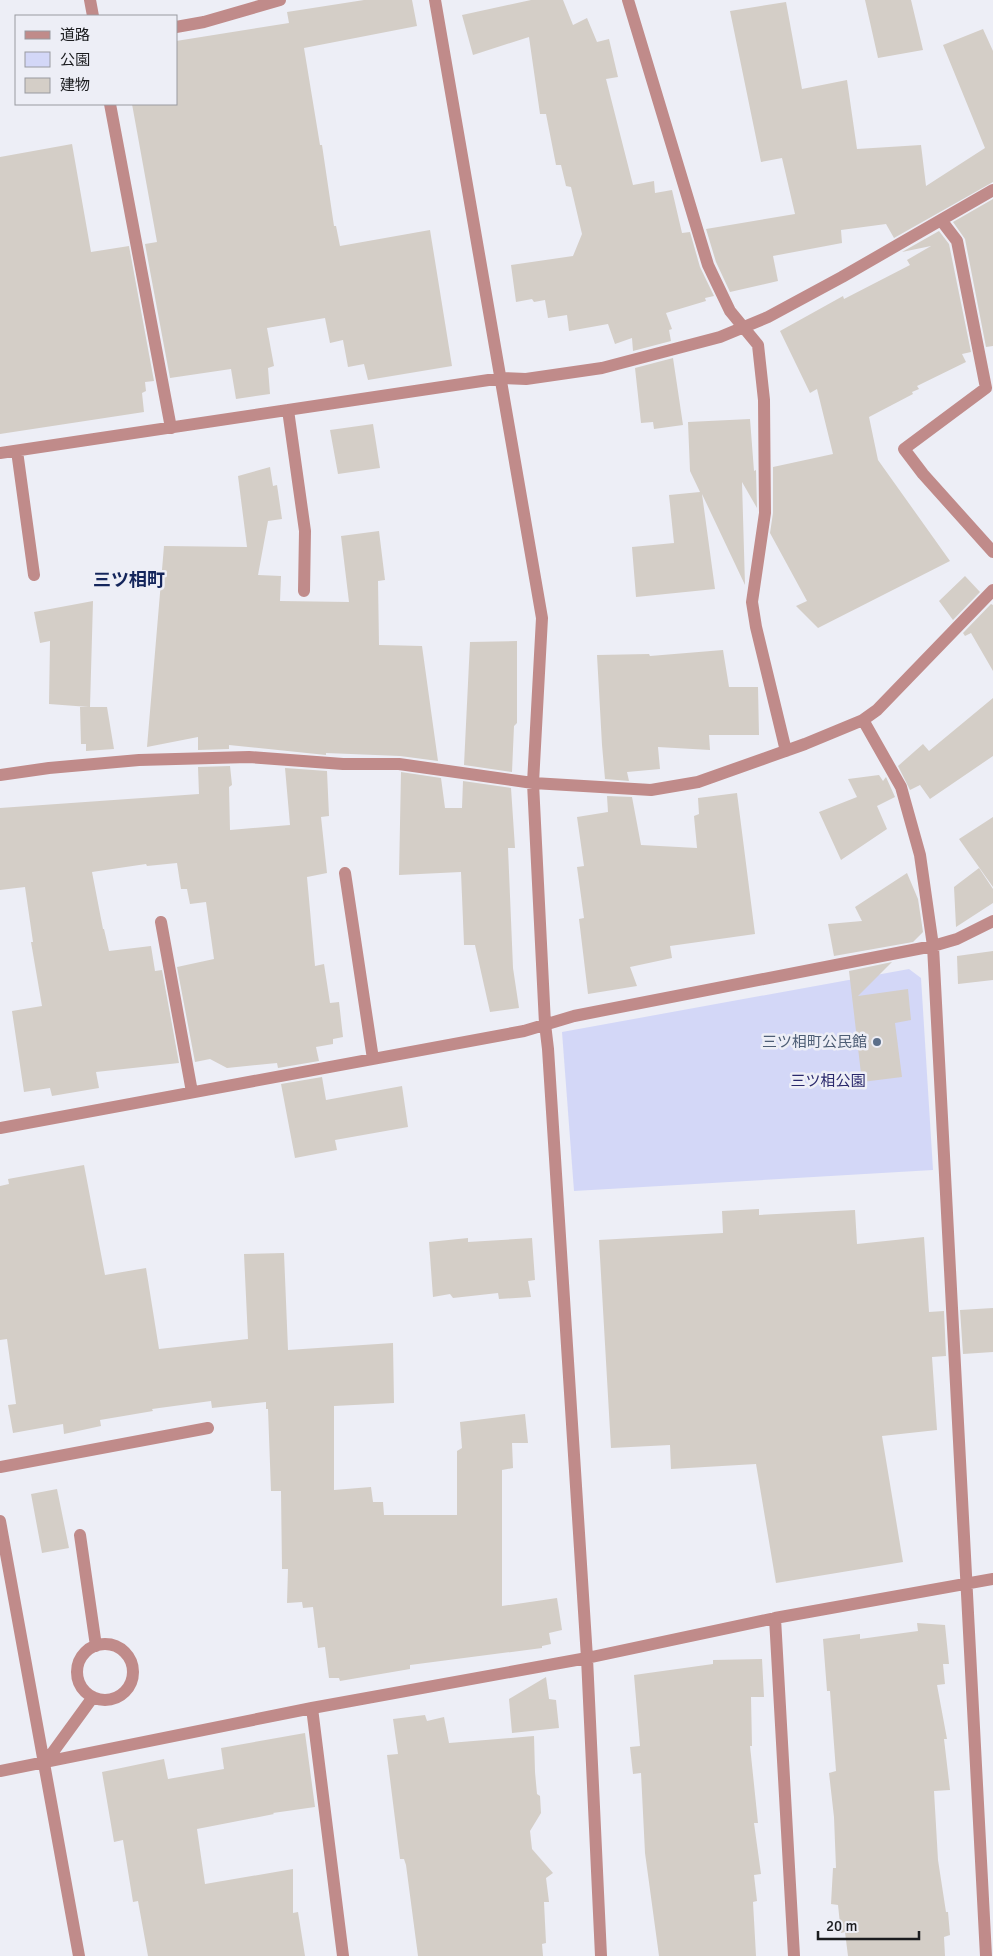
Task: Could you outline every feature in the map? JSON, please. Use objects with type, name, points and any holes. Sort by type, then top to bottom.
[{"type":"street","points":[[90,0],[93,15]]},
{"type":"street","points":[[178,27],[204,22],[280,0]]},
{"type":"street","points":[[435,0],[496,354],[502,378],[542,618],[533,783],[545,1024],[587,1658],[601,1956]]},
{"type":"street","points":[[628,0],[708,265],[730,311],[758,345],[764,400],[765,513],[752,602],[756,628],[786,751]]},
{"type":"street","points":[[110,105],[171,428]]},
{"type":"street","points":[[0,453],[502,378],[526,379],[602,368],[720,337],[768,317],[833,282],[993,190]]},
{"type":"street","points":[[941,220],[957,241],[986,388],[904,448],[923,474],[993,552]]},
{"type":"street","points":[[288,410],[305,531],[304,590]]},
{"type":"street","points":[[17,451],[34,576]]},
{"type":"street","points":[[0,775],[49,768],[139,760],[250,757],[343,764],[399,764],[533,783],[651,790],[698,782],[786,751],[863,720],[877,710],[993,590]]},
{"type":"street","points":[[863,720],[901,787],[920,855],[933,946],[986,1956]]},
{"type":"street","points":[[346,873],[373,1059]]},
{"type":"street","points":[[161,922],[192,1092]]},
{"type":"street","points":[[0,1128],[524,1031],[574,1016],[933,946],[957,939],[993,922]]},
{"type":"street","points":[[0,1467],[208,1428]]},
{"type":"street","points":[[0,1521],[79,1956]]},
{"type":"street","points":[[80,1535],[96,1646]]},
{"type":"street","points":[[0,1770],[45,1763],[312,1708],[587,1658],[775,1618],[968,1585],[993,1579]]},
{"type":"street","points":[[775,1618],[794,1956]]},
{"type":"street","points":[[107,1644],[117,1647],[126,1654],[131,1663],[133,1674],[130,1685],[124,1693],[114,1699],[103,1700],[93,1697],[84,1691],[79,1681],[77,1670],[80,1660],[86,1651],[96,1646],[107,1644]]},
{"type":"street","points":[[45,1763],[93,1697]]},
{"type":"street","points":[[312,1708],[343,1956]]},
{"type":"green space","name":"三ツ相公園","points":[[909,969],[921,978],[933,1170],[574,1191],[562,1032]]},
{"type":"building","points":[[364,0],[412,0],[417,26],[304,48],[320,145],[322,145],[334,226],[336,226],[340,246],[430,230],[452,366],[368,380],[364,364],[348,367],[343,340],[330,343],[325,318],[267,328],[274,366],[268,368],[270,394],[236,399],[231,369],[170,378],[145,244],[157,242],[132,105],[178,105],[178,41],[289,23],[287,12]]},
{"type":"building","points":[[531,0],[563,0],[573,25],[587,18],[597,42],[609,39],[618,77],[606,79],[633,185],[654,181],[655,193],[672,190],[682,233],[690,232],[700,267],[714,296],[705,298],[706,301],[666,313],[672,329],[669,330],[671,341],[633,351],[632,338],[615,344],[608,324],[569,331],[567,315],[548,318],[545,300],[534,302],[532,299],[516,302],[511,265],[573,256],[582,234],[571,187],[566,186],[561,165],[556,165],[546,114],[540,114],[529,37],[473,55],[462,15]]},
{"type":"building","points":[[865,0],[911,0],[923,50],[878,58]]},
{"type":"building","points":[[786,2],[802,89],[847,80],[857,149],[921,145],[926,186],[985,148],[943,45],[983,29],[993,51],[993,182],[894,238],[886,224],[841,230],[842,243],[773,256],[778,281],[730,292],[716,262],[706,229],[795,214],[782,158],[761,162],[730,11]]},
{"type":"building","points":[[72,144],[91,252],[129,246],[154,381],[145,382],[146,391],[142,393],[144,412],[0,434],[0,157]]},
{"type":"building","points":[[993,199],[993,346],[986,347],[965,239],[953,222]]},
{"type":"building","points":[[939,231],[949,244],[971,352],[962,354],[966,362],[917,386],[919,389],[912,392],[913,394],[869,417],[878,460],[950,561],[818,628],[796,606],[807,601],[770,533],[773,513],[773,467],[833,454],[817,389],[810,393],[780,331],[843,296],[844,299],[910,265],[907,260],[931,246],[902,252]]},
{"type":"building","points":[[673,358],[683,425],[654,429],[653,422],[641,423],[635,368]]},
{"type":"building","points":[[750,419],[754,471],[756,470],[757,508],[742,482],[745,585],[702,494],[715,589],[636,597],[632,547],[674,543],[669,495],[700,492],[690,471],[688,422]]},
{"type":"building","points":[[373,424],[380,468],[338,474],[330,430]]},
{"type":"building","points":[[270,467],[273,486],[277,485],[282,519],[268,521],[258,575],[281,576],[280,601],[349,602],[341,536],[379,531],[385,580],[378,581],[379,645],[422,646],[438,761],[400,756],[326,753],[326,755],[229,745],[229,749],[198,750],[198,737],[147,747],[164,546],[247,547],[238,476]]},
{"type":"building","points":[[965,576],[980,592],[953,620],[939,601]]},
{"type":"building","points":[[93,601],[90,707],[107,707],[114,749],[86,751],[86,744],[81,744],[80,707],[89,707],[49,704],[50,641],[40,643],[34,612]]},
{"type":"building","points":[[991,604],[993,605],[993,671],[971,633],[965,636],[963,633]]},
{"type":"building","points":[[517,641],[517,723],[514,726],[512,772],[464,765],[470,642]]},
{"type":"building","points":[[723,650],[729,687],[758,687],[759,735],[709,735],[710,750],[658,747],[660,769],[627,772],[629,781],[605,779],[597,655],[649,654],[650,656]]},
{"type":"building","points":[[993,698],[993,756],[930,799],[920,785],[910,790],[898,766],[923,744],[929,751]]},
{"type":"building","points":[[230,766],[232,785],[229,787],[230,830],[290,825],[285,768],[327,771],[329,816],[321,817],[327,873],[307,877],[315,966],[324,964],[330,1003],[339,1002],[343,1037],[333,1039],[333,1044],[316,1047],[319,1061],[278,1068],[277,1063],[227,1068],[210,1059],[195,1062],[177,967],[214,959],[206,902],[190,904],[187,889],[181,889],[177,863],[147,866],[146,864],[92,872],[109,951],[151,946],[155,971],[162,970],[179,1063],[96,1072],[99,1088],[52,1096],[50,1088],[24,1092],[12,1011],[42,1006],[31,942],[33,942],[25,887],[0,890],[0,808],[199,794],[198,767]]},
{"type":"building","points":[[401,772],[441,778],[445,808],[462,808],[463,781],[511,788],[515,848],[508,848],[513,968],[519,1008],[490,1012],[475,945],[464,945],[461,872],[399,875]]},
{"type":"building","points":[[879,775],[883,781],[886,777],[895,797],[877,806],[887,829],[841,860],[819,812],[857,797],[848,779]]},
{"type":"building","points":[[737,793],[755,934],[670,946],[672,958],[630,967],[637,986],[588,994],[579,919],[584,918],[577,867],[584,866],[577,817],[608,812],[607,796],[632,797],[641,845],[697,848],[694,816],[699,814],[698,798]]},
{"type":"building","points":[[993,817],[993,887],[959,839]]},
{"type":"building","points":[[979,868],[993,889],[993,903],[956,927],[954,887]]},
{"type":"building","points":[[907,873],[918,899],[923,932],[913,942],[834,956],[828,924],[862,921],[855,907]]},
{"type":"building","points":[[993,951],[993,980],[958,984],[957,956]]},
{"type":"building","name":"三ツ相町公民館","points":[[892,962],[858,996],[908,989],[911,1020],[895,1023],[902,1077],[862,1082],[849,971]]},
{"type":"building","points":[[322,1077],[326,1100],[402,1086],[408,1127],[335,1140],[337,1150],[295,1158],[281,1084]]},
{"type":"building","points":[[84,1165],[105,1275],[146,1268],[159,1349],[248,1339],[244,1254],[284,1253],[288,1350],[393,1343],[394,1403],[334,1406],[334,1490],[371,1487],[373,1502],[383,1502],[384,1515],[457,1515],[457,1451],[462,1448],[460,1422],[525,1414],[528,1443],[512,1443],[513,1468],[502,1470],[502,1606],[557,1598],[562,1630],[549,1633],[551,1644],[542,1646],[542,1648],[410,1665],[410,1669],[340,1681],[339,1678],[329,1678],[325,1647],[318,1648],[313,1607],[303,1608],[302,1602],[287,1603],[288,1569],[282,1569],[281,1491],[271,1491],[268,1409],[266,1409],[266,1402],[212,1408],[211,1401],[152,1409],[153,1411],[100,1420],[101,1426],[64,1434],[63,1424],[13,1433],[8,1405],[16,1404],[7,1339],[0,1340],[0,1186],[9,1184],[8,1179]]},
{"type":"building","points":[[759,1209],[759,1215],[855,1210],[857,1244],[924,1237],[929,1312],[944,1311],[946,1356],[932,1357],[937,1430],[882,1436],[903,1562],[776,1583],[756,1464],[671,1469],[670,1445],[611,1448],[599,1240],[723,1233],[722,1211]]},
{"type":"building","points":[[468,1238],[468,1242],[532,1238],[535,1280],[528,1281],[531,1297],[499,1299],[498,1293],[453,1298],[450,1294],[433,1297],[429,1242]]},
{"type":"building","points":[[993,1308],[993,1352],[963,1354],[960,1310]]},
{"type":"building","points":[[57,1489],[69,1548],[42,1553],[31,1494]]},
{"type":"building","points":[[917,1623],[945,1625],[949,1664],[943,1664],[945,1684],[937,1685],[947,1739],[944,1739],[950,1790],[934,1791],[938,1860],[946,1912],[948,1912],[950,1935],[944,1937],[945,1956],[848,1956],[845,1932],[841,1933],[838,1905],[831,1904],[833,1868],[836,1868],[834,1817],[829,1773],[836,1771],[830,1691],[827,1691],[823,1639],[860,1634],[860,1639],[918,1631]]},
{"type":"building","points":[[762,1659],[764,1697],[751,1697],[752,1746],[750,1746],[758,1823],[754,1823],[761,1874],[754,1875],[757,1901],[753,1902],[756,1956],[659,1956],[645,1853],[641,1773],[633,1774],[630,1747],[640,1746],[634,1675],[713,1664],[713,1660]]},
{"type":"building","points":[[546,1677],[549,1699],[556,1700],[559,1728],[512,1733],[509,1699]]},
{"type":"building","points":[[425,1715],[427,1721],[444,1717],[449,1743],[534,1736],[537,1794],[540,1796],[541,1813],[530,1831],[532,1849],[553,1873],[546,1878],[549,1902],[544,1902],[546,1943],[542,1944],[543,1956],[418,1956],[406,1865],[404,1859],[400,1859],[387,1755],[398,1754],[393,1719]]},
{"type":"building","points":[[305,1733],[315,1807],[273,1813],[197,1829],[205,1884],[293,1869],[293,1913],[298,1912],[305,1956],[148,1956],[138,1901],[133,1902],[123,1840],[114,1842],[102,1772],[164,1759],[168,1779],[224,1769],[221,1748]]},
{"type":"place","name":"三ツ相町公民館","points":[[877,1042]]},
{"type":"district","name":"三ツ相町","points":[[129,580]]}]
